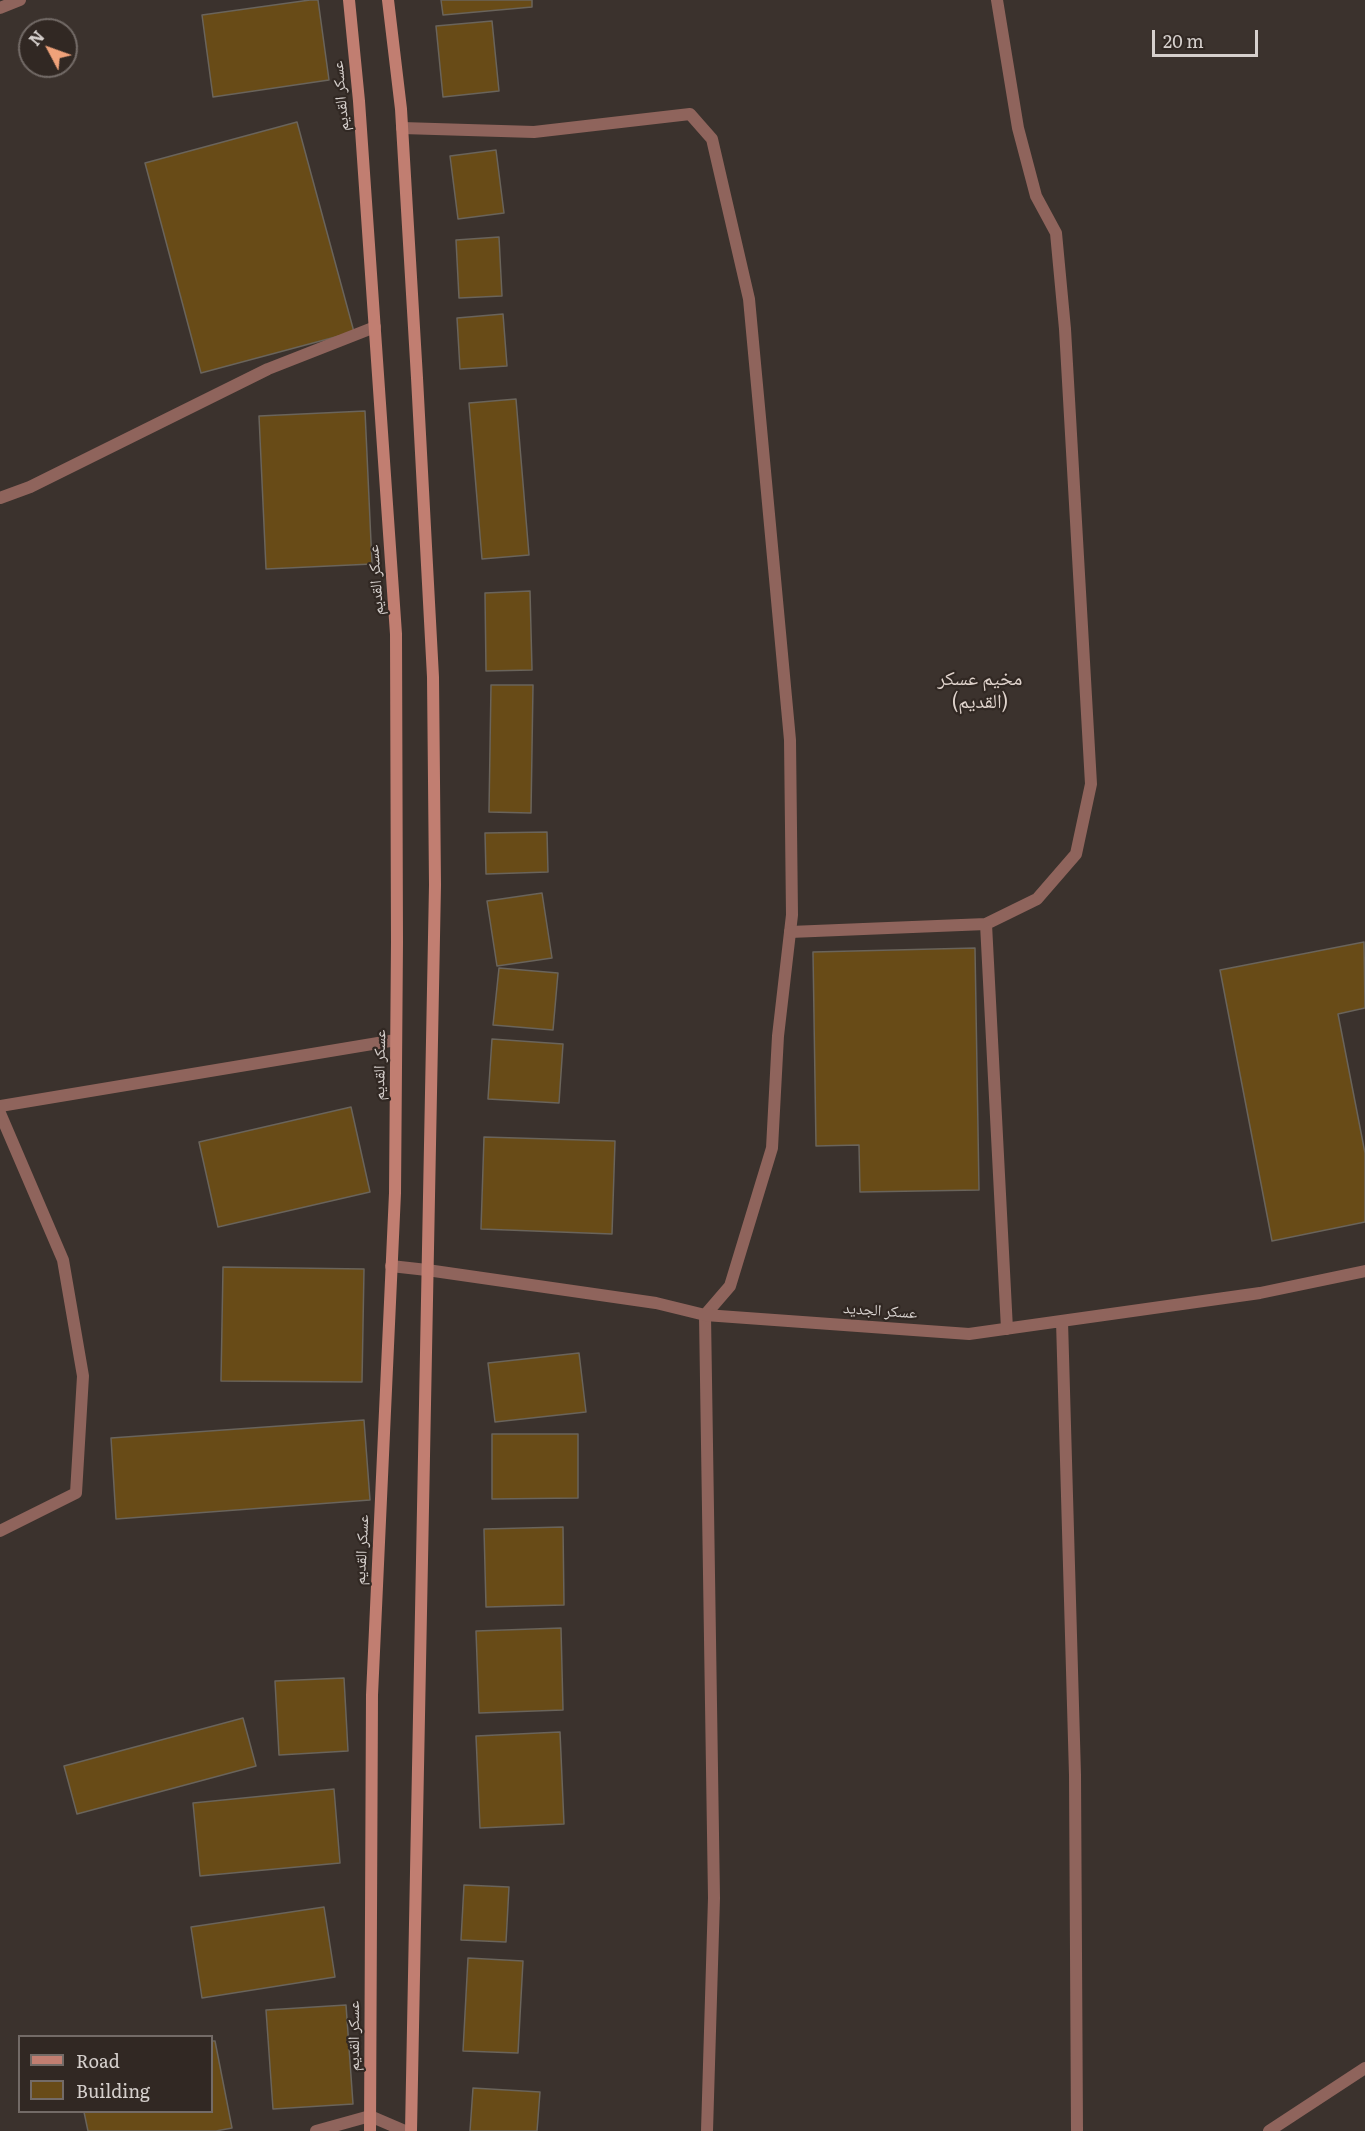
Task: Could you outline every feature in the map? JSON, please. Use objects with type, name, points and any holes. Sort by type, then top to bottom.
[{"type":"street","points":[[0,8],[20,0]]},
{"type":"street","name":"عسكر القديم","points":[[349,0],[359,101],[396,634],[395,1193],[372,1695],[370,2131]]},
{"type":"street","points":[[388,0],[402,128],[433,677],[435,885],[411,2131]]},
{"type":"street","points":[[790,932],[986,924],[1037,899],[1076,854],[1091,784],[1065,329],[1056,233],[1036,196],[1018,128],[997,0]]},
{"type":"street","points":[[402,128],[534,132],[690,114],[712,139],[749,299],[790,740],[792,915],[778,1036],[772,1148],[730,1286],[705,1315],[714,1899],[707,2131]]},
{"type":"street","points":[[0,498],[30,487],[268,369],[375,327]]},
{"type":"street","points":[[986,924],[1006,1329]]},
{"type":"street","points":[[0,1106],[396,1040]]},
{"type":"street","points":[[0,1113],[63,1260],[83,1376],[76,1493],[0,1531]]},
{"type":"street","name":"عسكر الجديد","points":[[391,1266],[656,1303],[705,1315],[969,1334],[1260,1293],[1365,1271]]},
{"type":"street","points":[[1062,1321],[1076,1775],[1077,2131]]},
{"type":"street","points":[[1269,2131],[1365,2068]]},
{"type":"street","points":[[316,2131],[370,2116],[405,2131]]},
{"type":"building","points":[[318,0],[329,80],[213,97],[202,15]]},
{"type":"building","points":[[441,0],[532,0],[532,7],[443,15]]},
{"type":"building","points":[[492,21],[499,91],[443,97],[436,26]]},
{"type":"building","points":[[297,122],[354,332],[201,373],[145,163]]},
{"type":"building","points":[[496,150],[504,213],[458,219],[450,156]]},
{"type":"building","points":[[499,237],[502,296],[459,298],[456,240]]},
{"type":"building","points":[[503,314],[507,366],[460,369],[457,318]]},
{"type":"building","points":[[516,399],[529,555],[482,559],[469,403]]},
{"type":"building","points":[[365,411],[372,564],[266,569],[259,416]]},
{"type":"building","points":[[530,591],[532,670],[486,671],[485,593]]},
{"type":"building","points":[[491,685],[533,685],[531,813],[489,812]]},
{"type":"building","points":[[547,832],[548,872],[486,874],[485,833]]},
{"type":"building","points":[[542,893],[552,958],[497,966],[487,901]]},
{"type":"building","points":[[1364,942],[1365,1008],[1338,1014],[1365,1153],[1365,1222],[1272,1241],[1220,970]]},
{"type":"building","points":[[975,948],[979,1190],[860,1192],[859,1145],[816,1146],[813,952]]},
{"type":"building","points":[[499,968],[558,973],[553,1030],[493,1025]]},
{"type":"building","points":[[492,1039],[563,1044],[559,1103],[488,1099]]},
{"type":"building","points":[[351,1107],[370,1192],[218,1227],[199,1142]]},
{"type":"building","points":[[484,1137],[615,1141],[612,1234],[481,1229]]},
{"type":"building","points":[[223,1267],[364,1269],[362,1382],[221,1381]]},
{"type":"building","points":[[579,1353],[586,1412],[495,1422],[488,1363]]},
{"type":"building","points":[[364,1420],[370,1500],[116,1519],[111,1438]]},
{"type":"building","points":[[492,1434],[578,1434],[578,1498],[492,1499]]},
{"type":"building","points":[[563,1527],[564,1605],[486,1607],[484,1529]]},
{"type":"building","points":[[561,1628],[563,1710],[479,1713],[476,1631]]},
{"type":"building","points":[[344,1678],[348,1751],[279,1755],[275,1681]]},
{"type":"building","points":[[243,1718],[256,1766],[77,1814],[64,1766]]},
{"type":"building","points":[[560,1732],[564,1824],[480,1828],[476,1736]]},
{"type":"building","points":[[334,1789],[340,1863],[200,1876],[193,1803]]},
{"type":"building","points":[[464,1885],[509,1887],[506,1942],[461,1940]]},
{"type":"building","points":[[324,1907],[335,1977],[202,1998],[191,1927]]},
{"type":"building","points":[[468,1958],[523,1961],[518,2053],[463,2051]]},
{"type":"building","points":[[346,2005],[353,2104],[273,2109],[266,2010]]},
{"type":"building","points":[[213,2041],[215,2041],[232,2128],[216,2131],[88,2131],[84,2113],[213,2113]]},
{"type":"building","points":[[473,2088],[540,2092],[537,2131],[470,2131]]},
{"type":"district","name":"مخيم عسكر (القديم)","points":[[980,690]]}]
